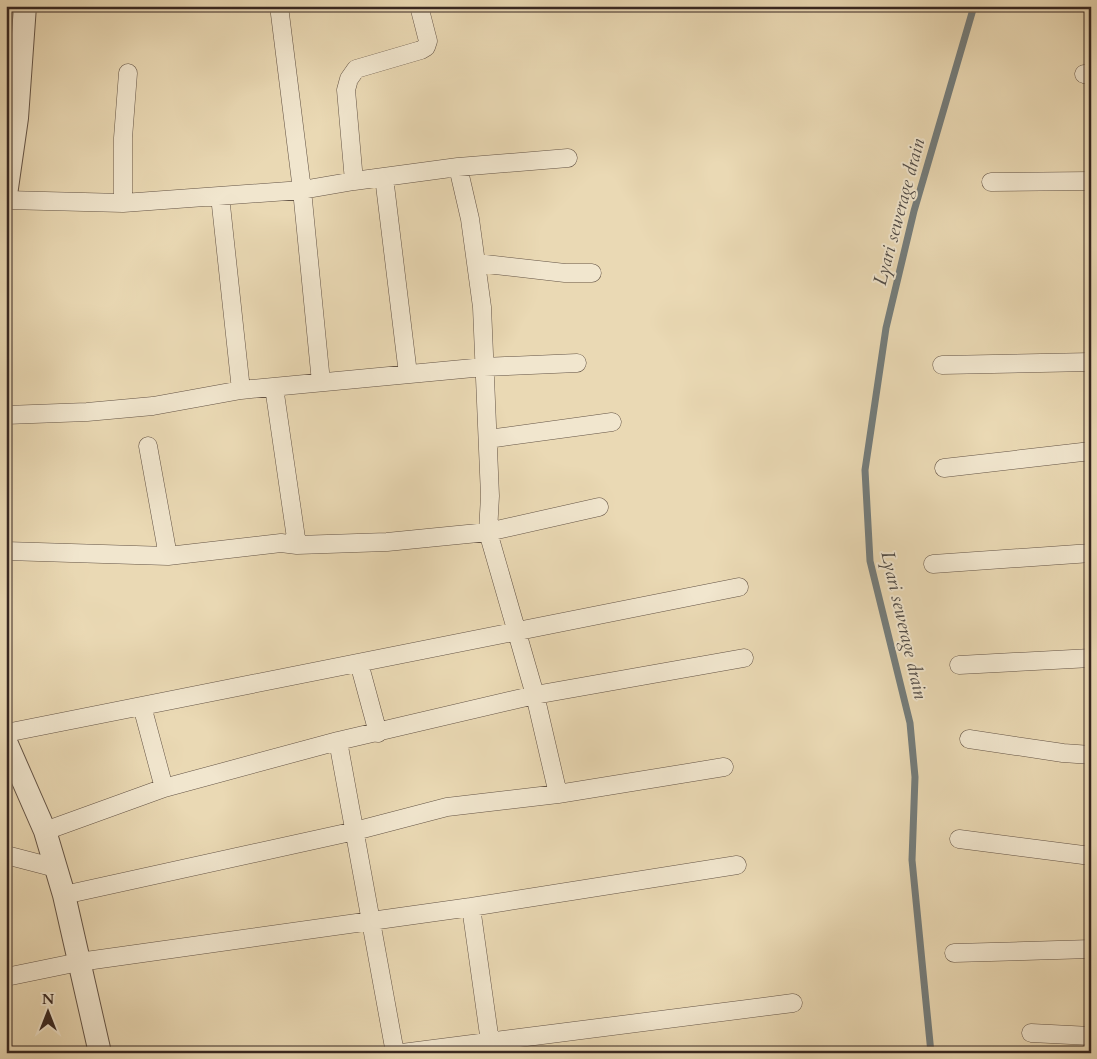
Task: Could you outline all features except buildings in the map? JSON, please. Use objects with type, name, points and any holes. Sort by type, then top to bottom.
[{"type":"street","points":[[6,195],[17,118],[25,6]]},
{"type":"street","points":[[279,6],[302,190],[321,382]]},
{"type":"street","points":[[354,180],[346,90],[349,79],[356,69],[426,47],[428,42],[419,6]]},
{"type":"street","points":[[124,203],[123,138],[128,73]]},
{"type":"street","points":[[6,200],[124,203],[302,190],[354,180],[458,166],[568,158]]},
{"type":"street","points":[[458,166],[470,219],[482,307],[490,496],[488,532],[535,695],[558,794]]},
{"type":"street","points":[[384,177],[408,374]]},
{"type":"street","points":[[991,182],[1091,181]]},
{"type":"street","points":[[220,196],[241,390]]},
{"type":"street","points":[[477,263],[565,273],[592,273]]},
{"type":"street","points":[[942,365],[1091,362]]},
{"type":"street","points":[[6,415],[87,412],[154,406],[241,390],[484,367],[577,363]]},
{"type":"street","points":[[274,387],[297,545]]},
{"type":"street","points":[[488,439],[612,422]]},
{"type":"street","points":[[148,446],[168,556]]},
{"type":"street","points":[[944,468],[1091,451]]},
{"type":"street","points":[[6,551],[168,556],[281,543],[297,545],[387,542],[488,532],[599,507]]},
{"type":"street","points":[[933,564],[1091,552]]},
{"type":"street","points":[[6,733],[739,587]]},
{"type":"street","points":[[45,832],[164,788],[338,741],[535,695],[744,658]]},
{"type":"street","points":[[959,665],[1091,658]]},
{"type":"street","points":[[359,663],[378,733]]},
{"type":"street","points":[[142,706],[164,788]]},
{"type":"street","points":[[969,739],[1064,753],[1091,755]]},
{"type":"street","points":[[338,741],[395,1053]]},
{"type":"street","points":[[6,742],[45,832],[56,868],[64,895],[100,1053]]},
{"type":"street","points":[[64,895],[355,831],[447,807],[558,794],[724,768]]},
{"type":"street","points":[[959,839],[1091,856]]},
{"type":"street","points":[[6,855],[56,868]]},
{"type":"street","points":[[6,977],[79,962],[371,921],[736,865]]},
{"type":"street","points":[[471,906],[490,1042]]},
{"type":"street","points":[[954,953],[1091,949]]},
{"type":"street","points":[[402,1053],[794,1003]]},
{"type":"street","points":[[1031,1033],[1091,1036]]},
{"type":"waterway","name":"Lyari sewerage drain","points":[[931,1053],[912,860],[915,777],[910,723],[870,561],[865,470],[886,328],[914,211],[974,6]]}]
